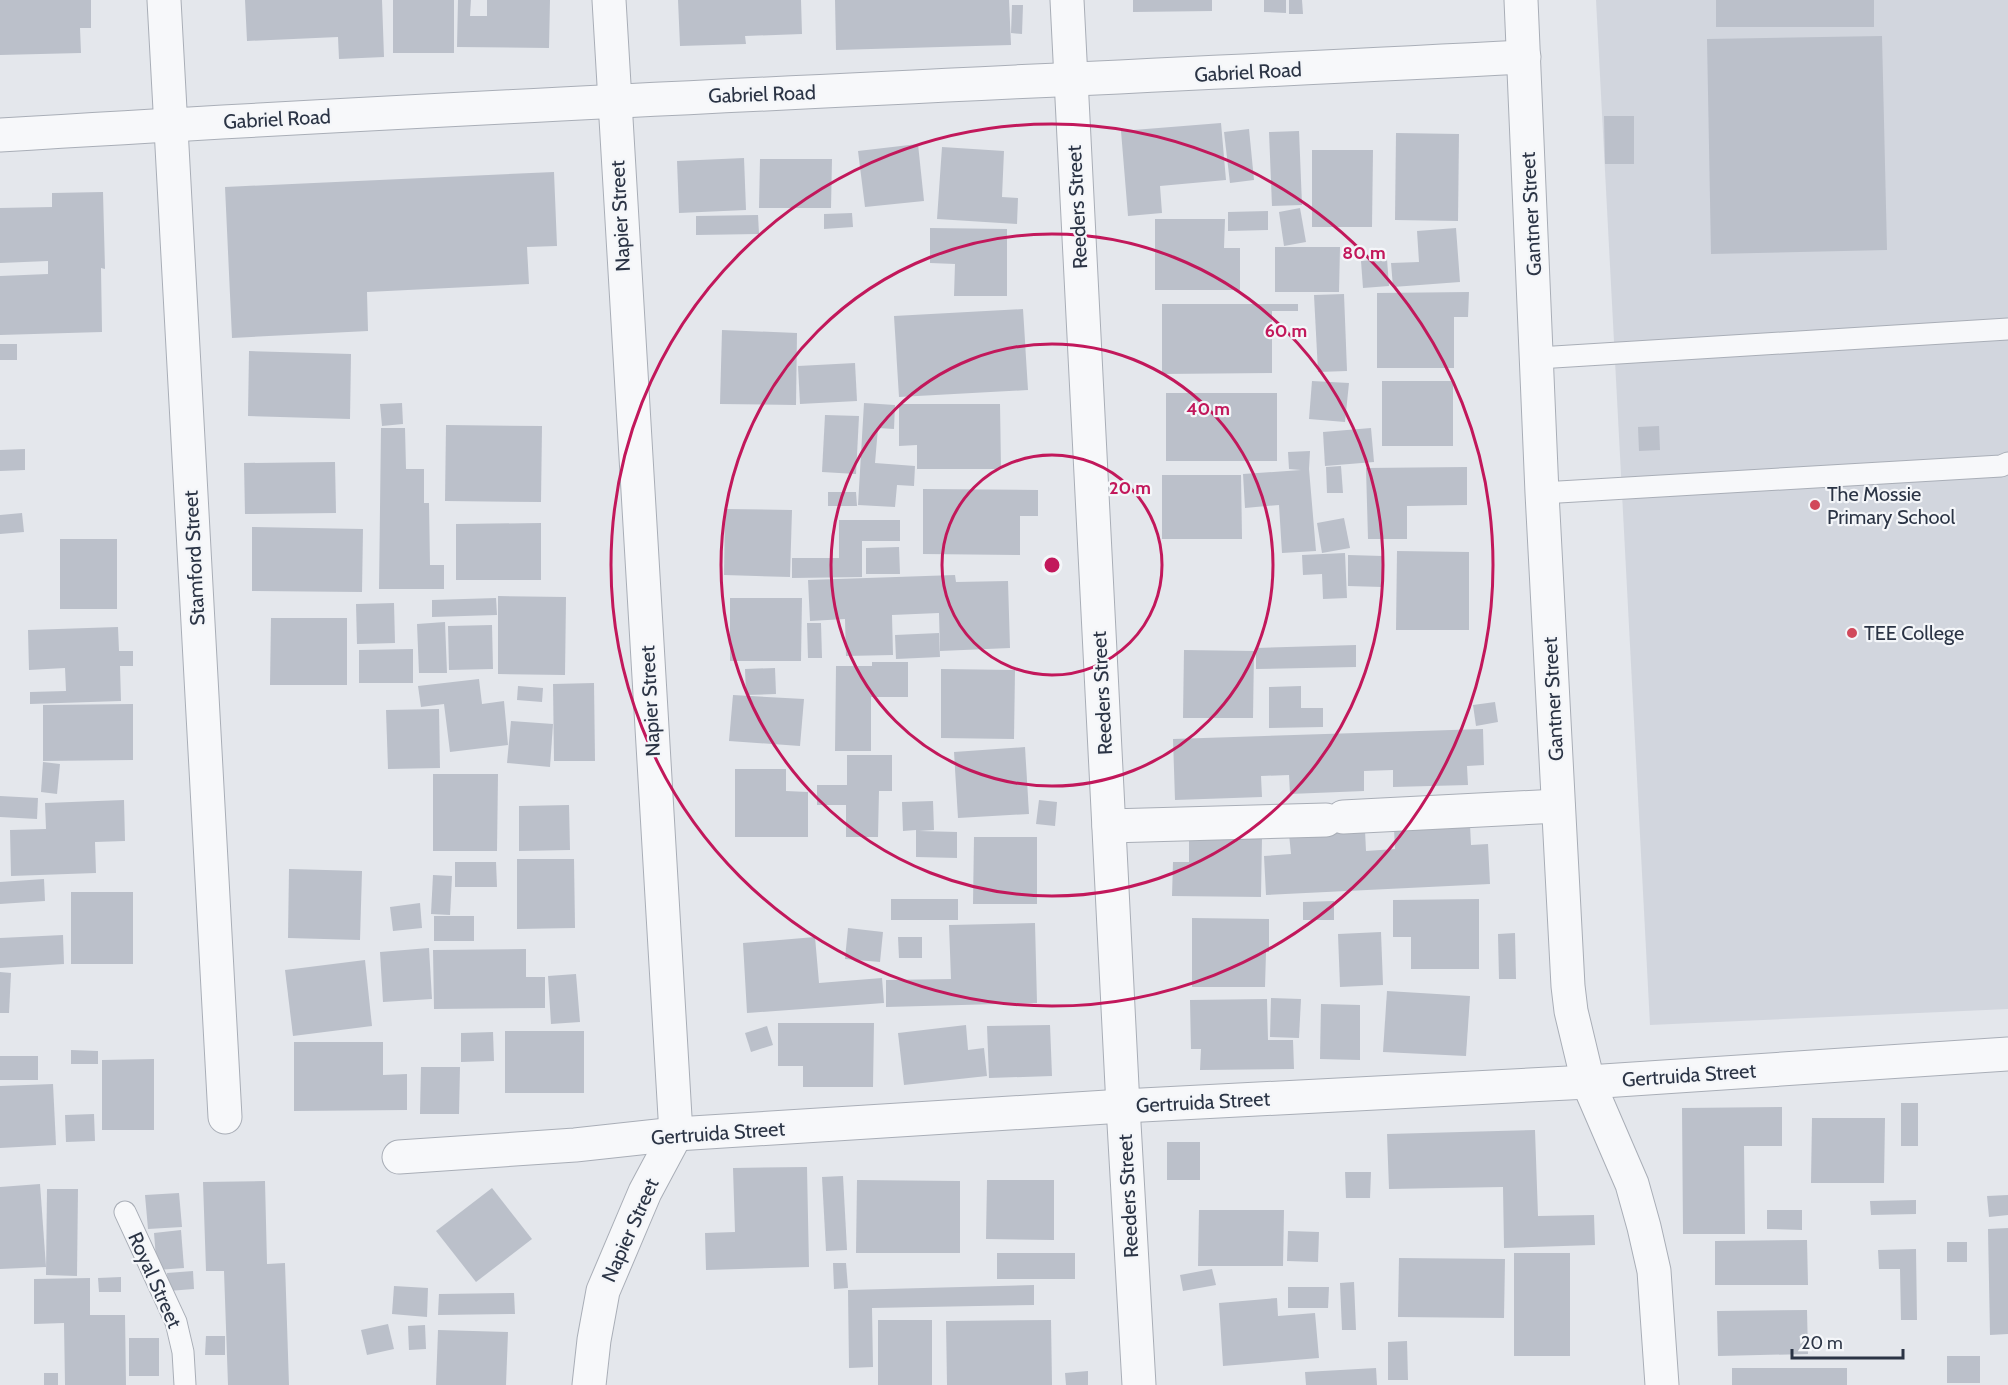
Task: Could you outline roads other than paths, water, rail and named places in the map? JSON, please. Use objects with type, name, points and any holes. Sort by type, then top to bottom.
[{"type":"street","name":"Stamford Street","points":[[164,0],[225,1116]]},
{"type":"street","name":"Napier Street","points":[[589,1385],[603,1291],[640,1202],[676,1134],[609,0]]},
{"type":"street","name":"Reeders Street","points":[[1067,0],[1139,1385]]},
{"type":"street","name":"Gantner Street","points":[[1521,0],[1542,492],[1568,986],[1571,1011],[1588,1082],[1632,1184],[1644,1227],[1654,1271],[1662,1385]]},
{"type":"street","name":"Gabriel Road","points":[[0,135],[614,100],[1070,81],[1524,57]]},
{"type":"street","points":[[1109,826],[1334,818],[1558,806]]},
{"type":"street","name":"Gertruida Street","points":[[399,1157],[575,1145],[676,1134],[1123,1106],[1588,1082],[2008,1054]]},
{"type":"lane","points":[[1538,358],[2008,329]]},
{"type":"lane","points":[[1542,492],[1989,467],[2008,463]]},
{"type":"lane","name":"Royal Street","points":[[125,1212],[176,1322],[183,1352],[185,1385]]},
{"type":"place","name":"The Mossie Primary School","points":[[1815,505]]},
{"type":"place","name":"TEE College","points":[[1852,633]]}]
